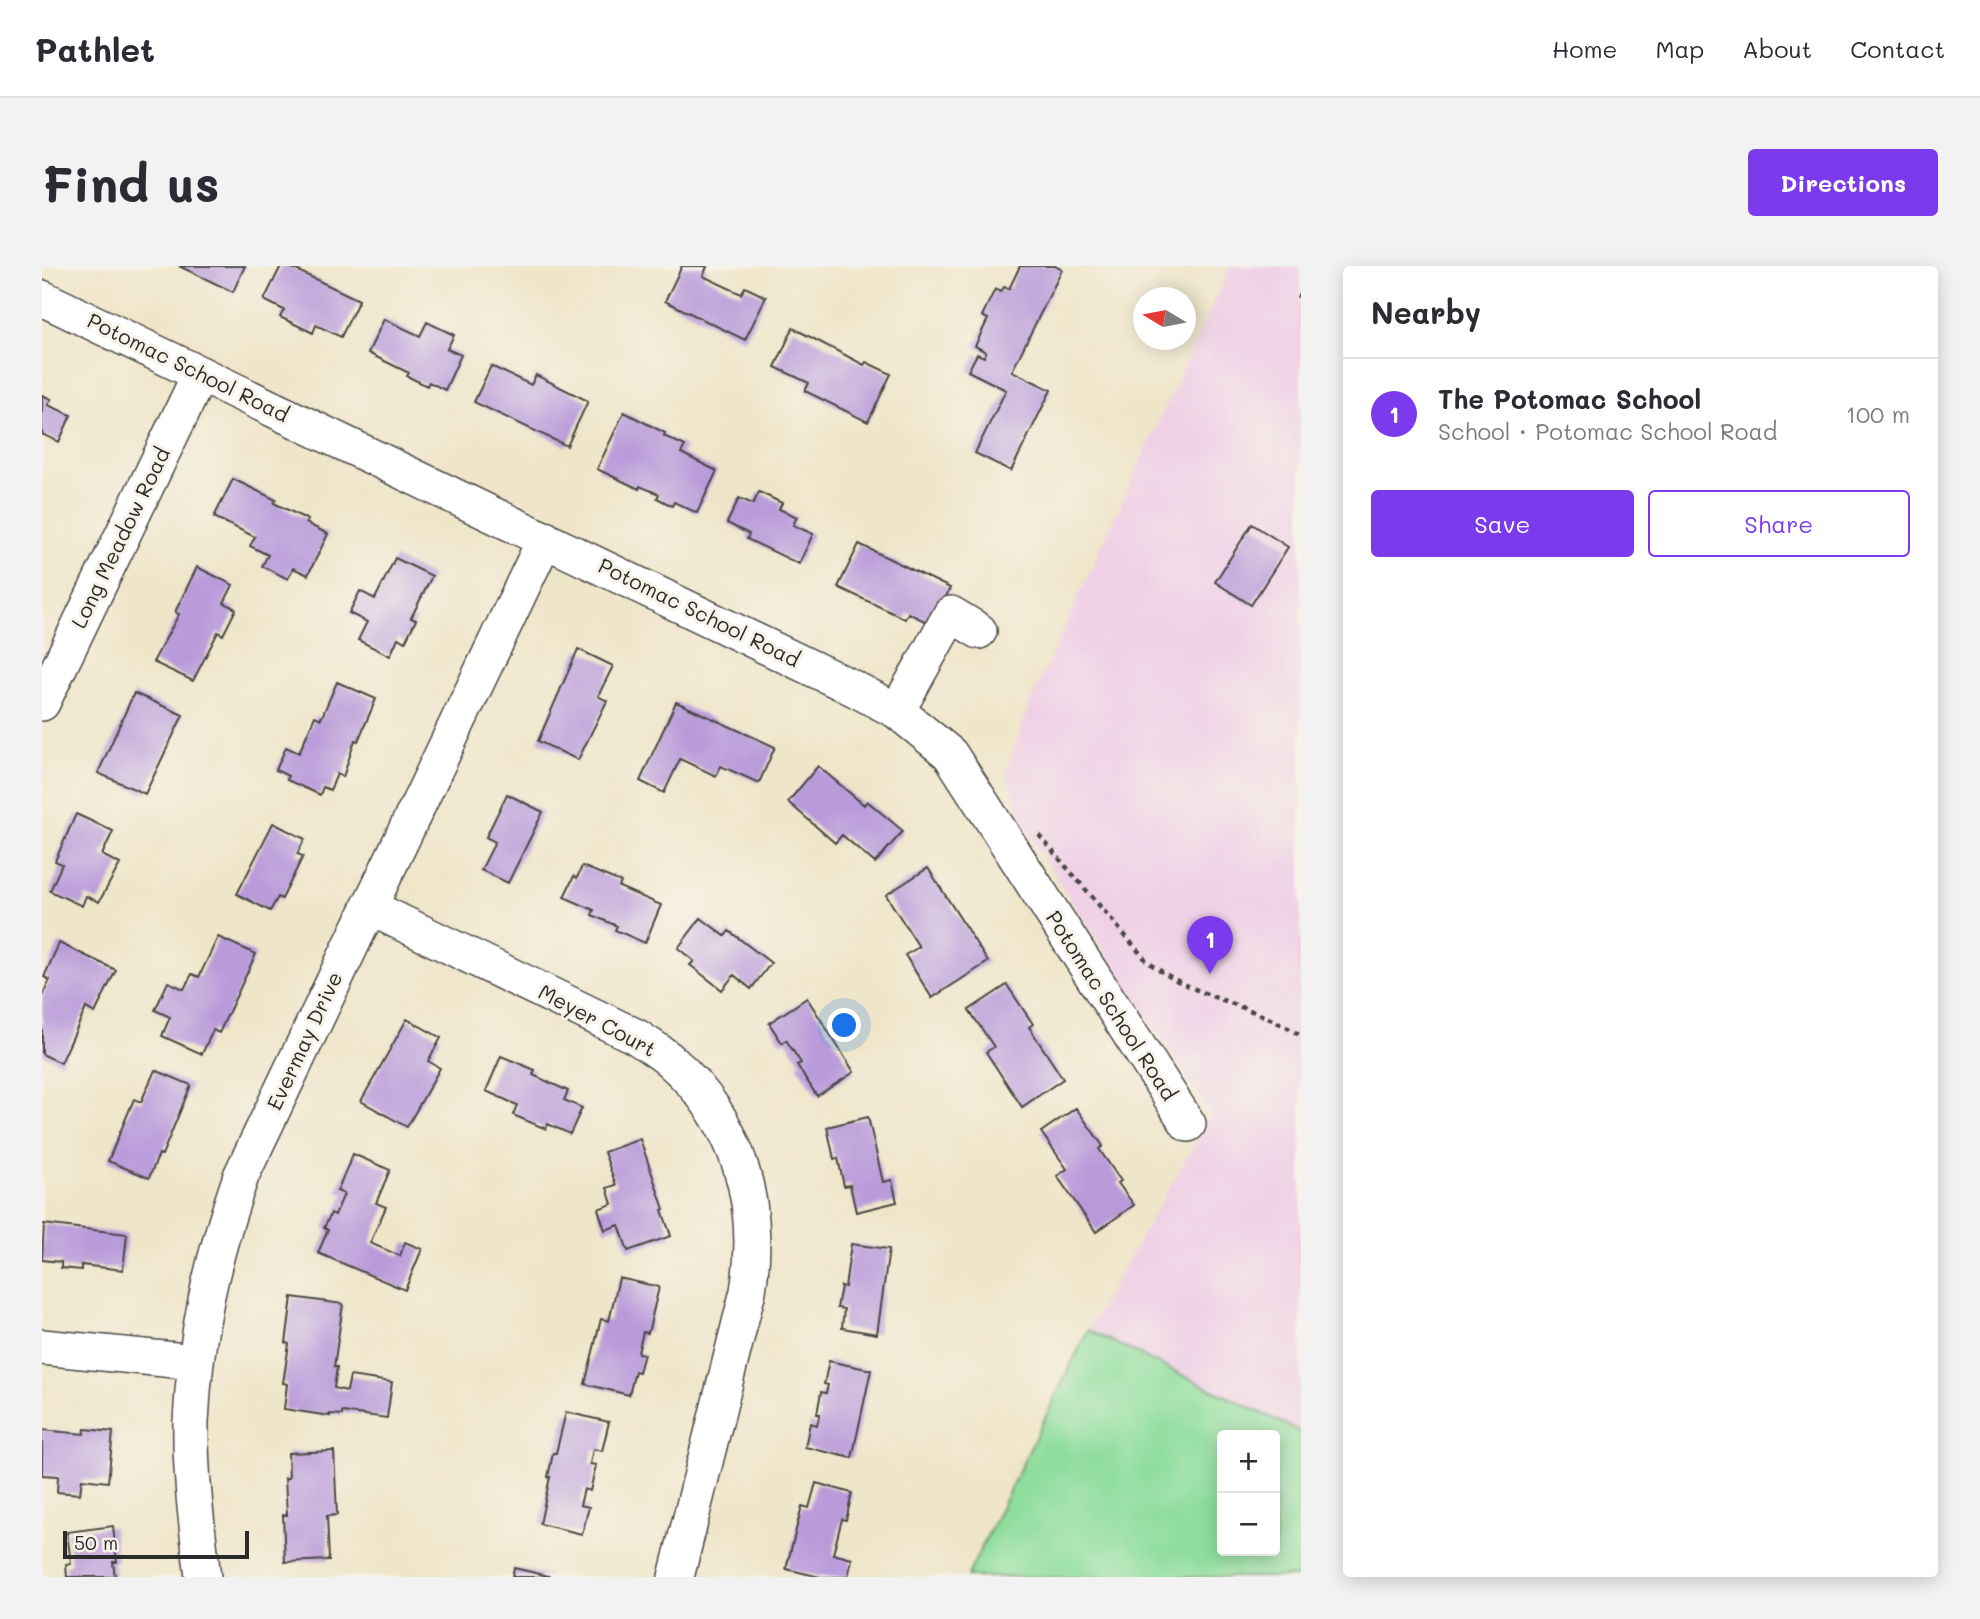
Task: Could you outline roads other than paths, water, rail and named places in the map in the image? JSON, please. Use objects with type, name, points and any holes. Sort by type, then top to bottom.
[{"type":"street","name":"Potomac School Road","points":[[42,298],[897,711],[950,754],[1188,1124]]},
{"type":"street","name":"Long Meadow Road","points":[[42,703],[201,374]]},
{"type":"street","name":"Evermay Drive","points":[[203,1577],[194,1492],[191,1424],[195,1362],[214,1261],[241,1176],[545,539]]},
{"type":"street","points":[[897,711],[951,614],[979,631]]},
{"type":"street","name":"Meyer Court","points":[[369,907],[637,1037],[671,1061],[699,1090],[719,1119],[736,1153],[748,1191],[752,1264],[748,1291],[676,1577]]},
{"type":"street","points":[[42,1347],[195,1362]]},
{"type":"place","name":"The Potomac School","points":[[1210,974]]}]
